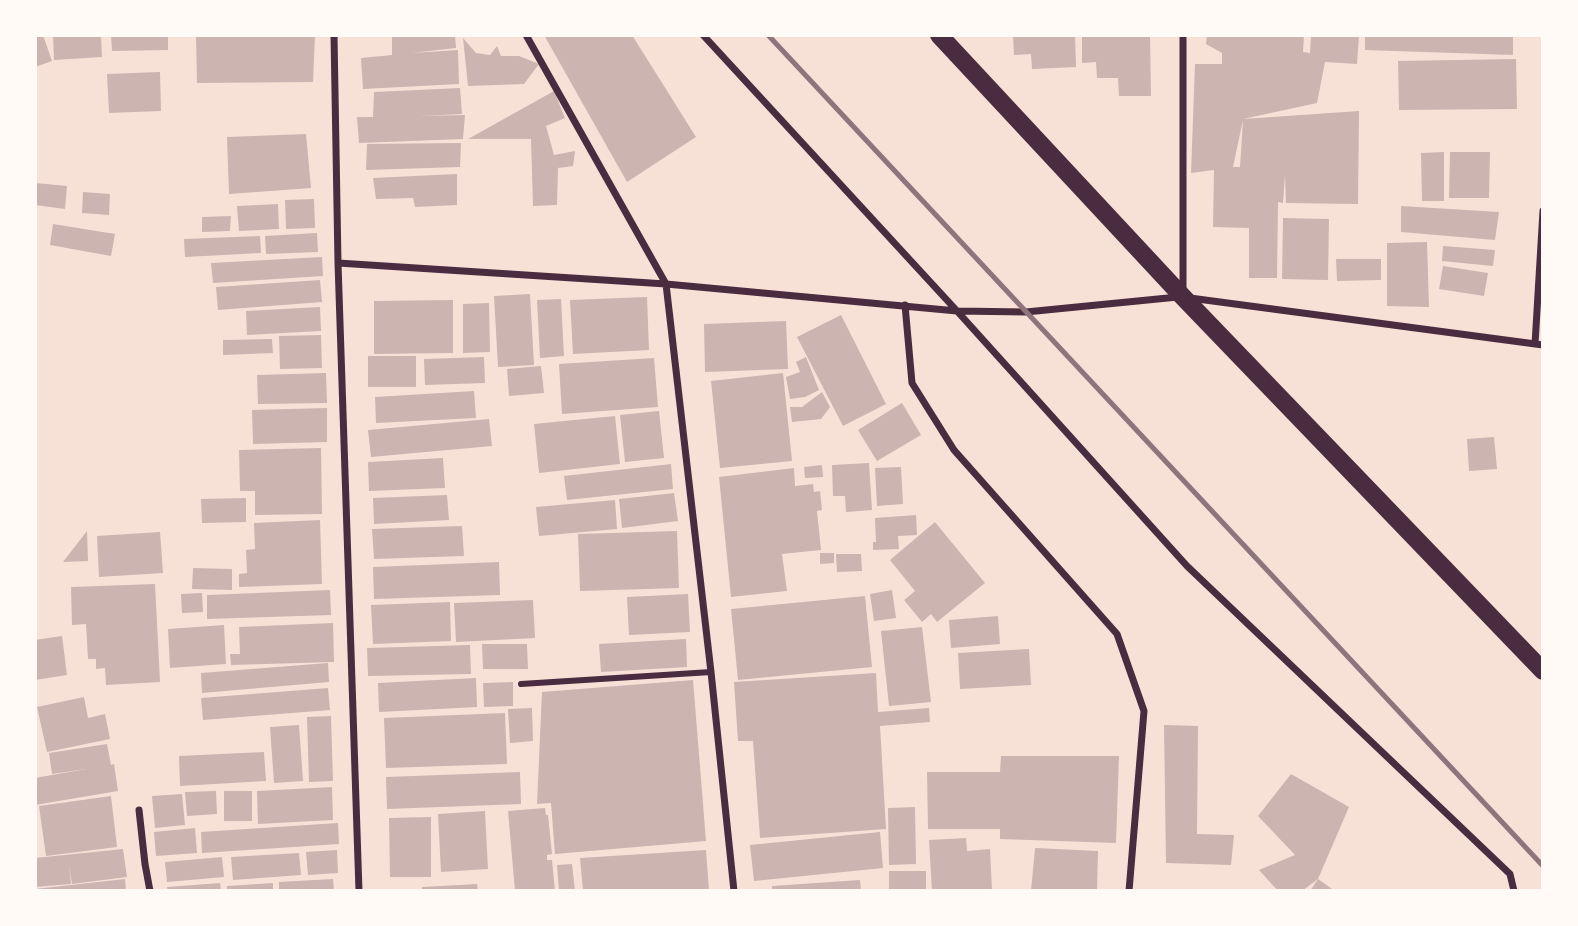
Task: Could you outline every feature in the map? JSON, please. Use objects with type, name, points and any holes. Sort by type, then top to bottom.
[{"type":"main road","points":[[939,35],[1183,297],[1543,671]]},
{"type":"street","points":[[334,35],[338,263],[359,891]]},
{"type":"street","points":[[526,35],[666,284],[734,891]]},
{"type":"street","points":[[703,35],[1187,566],[1510,874],[1514,891]]},
{"type":"street","points":[[1183,35],[1183,297]]},
{"type":"street","points":[[338,263],[666,284],[957,311],[1026,312],[1183,297],[1539,345],[1543,211]]},
{"type":"street","points":[[905,305],[912,383],[954,450],[1117,634],[1144,711],[1129,891]]},
{"type":"street","points":[[521,684],[711,672]]},
{"type":"street","points":[[139,810],[150,891]]},
{"type":"building","points":[[43,35],[52,61],[35,67],[35,36]]},
{"type":"building","points":[[53,35],[101,35],[102,57],[54,60]]},
{"type":"building","points":[[111,35],[168,35],[168,50],[112,51]]},
{"type":"building","points":[[196,35],[315,35],[313,82],[197,83]]},
{"type":"building","points":[[392,35],[455,35],[456,48],[411,53],[458,50],[459,84],[363,89],[361,58],[392,55]]},
{"type":"building","points":[[544,35],[632,35],[696,137],[627,182]]},
{"type":"building","points":[[1013,35],[1075,35],[1076,67],[1032,69],[1031,54],[1014,55]]},
{"type":"building","points":[[1082,35],[1150,35],[1151,96],[1119,96],[1118,78],[1097,78],[1096,62],[1082,63]]},
{"type":"building","points":[[1207,35],[1304,35],[1303,52],[1310,53],[1311,35],[1359,35],[1357,64],[1325,62],[1317,103],[1243,119],[1359,111],[1358,204],[1286,203],[1285,175],[1283,203],[1278,202],[1277,278],[1249,278],[1249,228],[1213,227],[1214,170],[1191,173],[1195,64],[1222,64],[1222,53],[1206,44]],"holes":[[[1243,120],[1240,167],[1233,167]]]},
{"type":"building","points":[[1365,35],[1513,35],[1513,55],[1365,50]]},
{"type":"building","points":[[463,38],[476,53],[490,55],[497,46],[501,56],[519,56],[539,64],[524,84],[468,86]]},
{"type":"building","points":[[1516,59],[1517,109],[1399,110],[1398,61]]},
{"type":"building","points":[[160,72],[161,111],[109,113],[107,74]]},
{"type":"building","points":[[460,88],[462,114],[418,116],[465,115],[463,139],[359,143],[357,117],[373,117],[374,92]]},
{"type":"building","points":[[554,91],[565,118],[546,126],[554,155],[575,151],[573,166],[558,168],[557,205],[533,206],[531,139],[468,139]]},
{"type":"building","points":[[306,134],[311,188],[229,194],[227,137]]},
{"type":"building","points":[[461,143],[460,167],[366,170],[367,144]]},
{"type":"building","points":[[1444,152],[1444,201],[1422,201],[1421,153]]},
{"type":"building","points":[[1450,152],[1490,152],[1489,198],[1449,198]]},
{"type":"building","points":[[457,174],[457,205],[415,207],[413,198],[376,199],[373,178]]},
{"type":"building","points":[[35,183],[67,186],[65,209],[35,205]]},
{"type":"building","points":[[83,192],[110,194],[109,215],[82,213]]},
{"type":"building","points":[[314,199],[315,228],[286,229],[285,200]]},
{"type":"building","points":[[278,204],[279,229],[239,231],[237,206]]},
{"type":"building","points":[[1401,206],[1499,212],[1495,240],[1401,232]]},
{"type":"building","points":[[231,216],[230,231],[202,232],[202,217]]},
{"type":"building","points":[[1283,218],[1329,219],[1328,280],[1282,279]]},
{"type":"building","points":[[53,224],[115,234],[111,256],[50,245]]},
{"type":"building","points":[[317,233],[318,252],[266,254],[265,236]]},
{"type":"building","points":[[260,236],[261,253],[185,257],[184,239]]},
{"type":"building","points":[[1427,242],[1429,307],[1387,306],[1387,243]]},
{"type":"building","points":[[1443,246],[1495,250],[1493,266],[1442,261]]},
{"type":"building","points":[[322,257],[323,276],[213,283],[211,263]]},
{"type":"building","points":[[1336,259],[1381,259],[1381,280],[1337,281]]},
{"type":"building","points":[[1443,266],[1488,273],[1484,296],[1439,289]]},
{"type":"building","points":[[320,280],[322,302],[218,310],[216,287]]},
{"type":"building","points":[[530,294],[534,365],[498,367],[494,296]]},
{"type":"building","points":[[647,297],[649,350],[573,354],[570,300]]},
{"type":"building","points":[[561,299],[564,356],[540,358],[537,300]]},
{"type":"building","points":[[453,300],[453,353],[374,354],[374,301]]},
{"type":"building","points":[[489,303],[490,352],[463,353],[463,304]]},
{"type":"building","points":[[320,307],[321,331],[247,335],[246,311]]},
{"type":"building","points":[[841,315],[886,404],[843,426],[797,337]]},
{"type":"building","points":[[786,321],[788,369],[705,372],[704,324]]},
{"type":"building","points":[[321,335],[322,368],[280,369],[279,336]]},
{"type":"building","points":[[272,339],[273,353],[223,355],[223,340]]},
{"type":"building","points":[[368,356],[416,356],[416,387],[368,387]]},
{"type":"building","points":[[484,357],[485,383],[425,385],[424,359]]},
{"type":"building","points":[[806,357],[819,390],[805,397],[790,399],[786,377],[800,372],[796,362]]},
{"type":"building","points":[[654,358],[658,407],[562,414],[559,364]]},
{"type":"building","points":[[541,366],[544,393],[509,396],[507,369]]},
{"type":"building","points":[[326,373],[327,403],[258,404],[257,375]]},
{"type":"building","points":[[783,373],[792,461],[720,468],[711,381]]},
{"type":"building","points":[[474,391],[476,418],[376,423],[375,397]]},
{"type":"building","points":[[822,392],[830,407],[821,419],[792,422],[790,407],[802,407]]},
{"type":"building","points":[[902,403],[921,435],[877,461],[858,430]]},
{"type":"building","points":[[327,408],[327,442],[253,444],[252,410]]},
{"type":"building","points":[[659,411],[664,458],[625,462],[620,415]]},
{"type":"building","points":[[615,416],[620,464],[539,473],[534,424]]},
{"type":"building","points":[[489,419],[492,446],[371,457],[368,430]]},
{"type":"building","points":[[1494,437],[1497,469],[1469,471],[1467,439]]},
{"type":"building","points":[[321,448],[322,514],[255,515],[255,491],[240,491],[239,450]]},
{"type":"building","points":[[443,458],[445,488],[369,491],[368,462]]},
{"type":"building","points":[[869,463],[872,510],[846,512],[845,496],[833,496],[832,465]]},
{"type":"building","points":[[671,464],[673,489],[567,500],[564,476]]},
{"type":"building","points":[[822,465],[823,477],[805,478],[804,467]]},
{"type":"building","points":[[901,467],[903,504],[877,506],[875,468]]},
{"type":"building","points":[[794,468],[795,486],[813,484],[814,492],[820,491],[822,510],[817,511],[821,550],[782,554],[787,591],[731,597],[719,477]]},
{"type":"building","points":[[674,493],[678,521],[622,528],[619,499]]},
{"type":"building","points":[[447,495],[449,520],[374,524],[373,498]]},
{"type":"building","points":[[246,498],[246,522],[202,523],[201,499]]},
{"type":"building","points":[[615,500],[617,529],[539,536],[536,507]]},
{"type":"building","points":[[916,515],[917,535],[898,536],[899,549],[873,550],[873,542],[876,542],[875,518]]},
{"type":"building","points":[[320,520],[322,584],[239,587],[239,574],[247,573],[246,550],[255,549],[254,523]]},
{"type":"building","points":[[935,522],[985,583],[937,622],[931,614],[922,622],[904,600],[915,591],[890,560]]},
{"type":"building","points":[[462,526],[464,556],[374,559],[372,529]]},
{"type":"building","points":[[87,531],[88,561],[63,562]]},
{"type":"building","points":[[677,531],[679,588],[580,591],[578,534]]},
{"type":"building","points":[[160,532],[163,573],[99,577],[97,536]]},
{"type":"building","points":[[820,553],[834,553],[834,563],[820,564]]},
{"type":"building","points":[[836,554],[861,554],[862,571],[837,572]]},
{"type":"building","points":[[499,562],[500,595],[374,599],[373,567]]},
{"type":"building","points":[[193,568],[232,569],[232,590],[192,589]]},
{"type":"building","points":[[155,584],[160,682],[106,685],[105,668],[96,669],[96,659],[88,659],[86,624],[72,625],[71,587]]},
{"type":"building","points":[[330,590],[331,615],[207,619],[207,595]]},
{"type":"building","points":[[892,590],[896,618],[874,621],[870,594]]},
{"type":"building","points":[[202,593],[203,612],[182,613],[181,594]]},
{"type":"building","points":[[688,594],[690,632],[629,635],[627,597]]},
{"type":"building","points":[[865,596],[872,667],[738,680],[731,609]]},
{"type":"building","points":[[533,600],[535,638],[456,642],[454,603]]},
{"type":"building","points":[[450,602],[451,641],[373,644],[371,605]]},
{"type":"building","points":[[998,616],[1000,644],[951,648],[949,620]]},
{"type":"building","points":[[333,623],[334,662],[231,665],[230,654],[240,654],[239,627]]},
{"type":"building","points":[[224,625],[226,664],[170,668],[168,629]]},
{"type":"building","points":[[922,627],[931,702],[889,706],[881,631]]},
{"type":"building","points":[[62,636],[67,675],[35,680],[35,640]]},
{"type":"building","points":[[686,639],[687,667],[601,672],[599,644]]},
{"type":"building","points":[[482,644],[527,644],[528,669],[483,669]]},
{"type":"building","points":[[470,645],[471,674],[368,676],[367,648]]},
{"type":"building","points":[[1029,649],[1031,685],[960,689],[958,653]]},
{"type":"building","points":[[328,663],[329,682],[202,693],[201,673]]},
{"type":"building","points":[[876,673],[878,712],[929,708],[930,722],[880,726],[886,829],[760,838],[753,741],[738,741],[734,682]]},
{"type":"building","points":[[476,678],[477,707],[379,712],[378,683]]},
{"type":"building","points":[[693,680],[706,841],[555,854],[551,803],[537,804],[542,692]]},
{"type":"building","points":[[513,682],[513,706],[484,707],[483,683]]},
{"type":"building","points":[[328,688],[330,710],[203,720],[201,698]]},
{"type":"building","points":[[84,697],[88,718],[105,714],[110,739],[47,752],[37,707]]},
{"type":"building","points":[[532,708],[533,741],[510,743],[508,709]]},
{"type":"building","points":[[505,713],[507,764],[386,768],[384,718]]},
{"type":"building","points":[[331,716],[333,781],[309,782],[307,717]]},
{"type":"building","points":[[299,725],[303,781],[274,783],[270,727]]},
{"type":"building","points":[[1164,725],[1198,726],[1197,834],[1234,835],[1231,865],[1166,863]]},
{"type":"building","points":[[107,744],[111,765],[114,764],[118,791],[35,805],[35,778],[86,769],[52,774],[49,753]]},
{"type":"building","points":[[264,752],[266,781],[180,786],[179,756]]},
{"type":"building","points":[[1001,756],[1119,756],[1116,843],[1000,839],[1000,829],[928,829],[927,772],[1000,772]]},
{"type":"building","points":[[520,772],[521,804],[387,809],[386,777]]},
{"type":"building","points":[[1291,774],[1349,807],[1318,879],[1302,891],[1278,891],[1259,870],[1295,855],[1258,816]]},
{"type":"building","points":[[332,787],[333,820],[258,824],[257,791]]},
{"type":"building","points":[[216,791],[217,814],[187,816],[185,792]]},
{"type":"building","points":[[224,791],[252,791],[252,821],[224,821]]},
{"type":"building","points":[[182,794],[185,825],[155,828],[152,796]]},
{"type":"building","points":[[111,796],[117,847],[46,856],[39,806]]},
{"type":"building","points":[[915,807],[916,864],[889,865],[888,808]]},
{"type":"building","points":[[545,808],[552,854],[547,855],[547,860],[552,860],[555,891],[515,891],[508,811]]},
{"type":"building","points":[[485,811],[488,869],[441,872],[438,814]]},
{"type":"building","points":[[431,817],[431,877],[390,877],[389,818]]},
{"type":"building","points":[[338,823],[339,844],[202,853],[201,832]]},
{"type":"building","points":[[195,828],[197,853],[156,856],[154,832]]},
{"type":"building","points":[[880,832],[883,868],[754,881],[750,845]]},
{"type":"building","points":[[966,838],[967,851],[990,849],[992,891],[932,891],[929,840]]},
{"type":"building","points":[[1035,848],[1098,851],[1097,891],[1031,891]]},
{"type":"building","points":[[123,849],[127,877],[72,884],[69,866],[71,884],[35,887],[35,858]]},
{"type":"building","points":[[337,850],[338,873],[308,875],[306,852]]},
{"type":"building","points":[[706,850],[709,891],[583,891],[580,858]]},
{"type":"building","points":[[299,853],[301,875],[233,880],[231,857]]},
{"type":"building","points":[[222,857],[224,877],[167,882],[165,862]]},
{"type":"building","points":[[572,864],[575,891],[559,891],[557,865]]},
{"type":"building","points":[[889,871],[926,871],[926,891],[889,891]]},
{"type":"building","points":[[125,879],[126,891],[35,891],[35,889]]},
{"type":"building","points":[[333,879],[334,891],[279,891],[279,882]]},
{"type":"building","points":[[1318,879],[1335,891],[1310,891]]},
{"type":"building","points":[[860,880],[861,891],[772,891],[772,886]]},
{"type":"building","points":[[220,883],[221,891],[168,891],[167,887]]},
{"type":"building","points":[[273,883],[273,891],[227,891],[227,886]]},
{"type":"building","points":[[477,884],[478,891],[422,891],[422,887]]},
{"type":"railway","points":[[768,35],[1543,866]]}]
